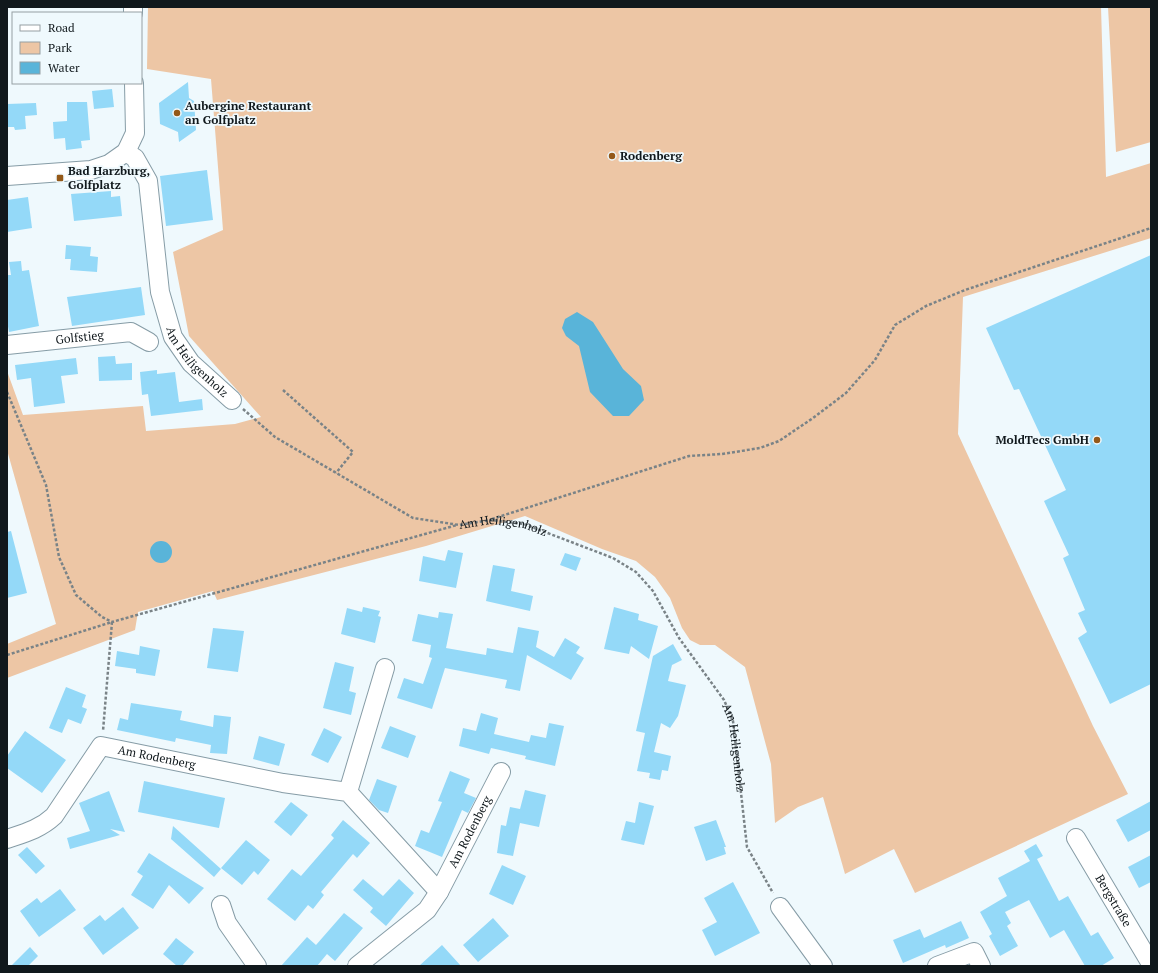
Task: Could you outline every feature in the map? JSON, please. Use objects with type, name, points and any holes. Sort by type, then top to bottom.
[{"type":"street","points":[[7,176],[91,170],[109,164],[126,152],[135,134],[134,84]]},
{"type":"street","name":"Am Heiligenholz","points":[[126,152],[135,158],[148,181],[160,292],[173,337],[191,364],[232,400]]},
{"type":"street","name":"Golfstieg","points":[[7,345],[131,332],[149,342]]},
{"type":"street","points":[[385,668],[348,792],[439,892]]},
{"type":"street","name":"Am Rodenberg","points":[[7,839],[34,831],[46,824],[54,816],[101,746],[283,783],[348,792]]},
{"type":"street","name":"Am Rodenberg","points":[[358,966],[427,910],[439,892],[501,772]]},
{"type":"street","name":"Bergstraße","points":[[1076,838],[1151,964]]},
{"type":"street","points":[[221,905],[226,923],[257,966]]},
{"type":"street","points":[[780,907],[823,966]]},
{"type":"street","points":[[937,966],[974,952],[981,966]]},
{"type":"path","points":[[490,520],[689,456],[722,454],[760,448],[779,441],[846,393],[875,360],[895,325],[926,306],[965,290],[1151,228]]},
{"type":"path","points":[[283,390],[353,452],[336,473]]},
{"type":"path","points":[[7,392],[46,485],[59,557],[76,595],[102,618],[112,622]]},
{"type":"path","name":"Am Heiligenholz","points":[[232,400],[275,437],[413,518],[459,525],[490,520],[524,524],[613,558],[636,572],[653,591],[679,638],[724,700],[733,721],[747,847],[780,907]]},
{"type":"path","points":[[7,655],[112,622],[459,525]]},
{"type":"path","points":[[101,746],[112,622]]},
{"type":"green space","points":[[148,7],[1101,7],[1106,177],[1151,163],[1151,238],[963,297],[958,434],[1093,726],[1128,794],[915,893],[894,849],[845,874],[823,797],[798,807],[775,823],[771,764],[745,667],[715,645],[700,645],[690,640],[682,628],[670,598],[655,577],[636,561],[602,549],[525,516],[426,546],[217,600],[213,591],[138,612],[135,630],[7,678],[7,644],[56,624],[7,450],[7,371],[23,415],[143,406],[146,431],[235,424],[261,417],[189,336],[173,252],[223,230],[211,79],[147,69]]},
{"type":"green space","points":[[1108,7],[1151,7],[1151,142],[1116,152]]},
{"type":"water","points":[[577,312],[593,322],[623,369],[641,386],[644,400],[629,416],[613,416],[590,392],[579,346],[566,336],[562,328],[565,319]]},
{"type":"water","points":[[161,541],[169,544],[172,552],[169,560],[161,563],[153,560],[150,552],[153,544]]},
{"type":"building","name":"Aubergine Restaurant an Golfplatz","points":[[188,82],[189,98],[194,101],[196,130],[179,142],[178,132],[160,124],[159,103]]},
{"type":"building","points":[[112,89],[114,107],[94,109],[92,91]]},
{"type":"building","points":[[67,102],[87,102],[90,140],[81,141],[82,148],[66,150],[65,138],[54,139],[53,122],[67,121]]},
{"type":"building","points":[[36,103],[37,115],[25,116],[26,129],[15,130],[14,127],[7,127],[7,104]]},
{"type":"building","points":[[207,170],[213,220],[166,226],[160,176]]},
{"type":"building","points":[[111,191],[111,197],[120,196],[122,216],[74,221],[71,194]]},
{"type":"building","points":[[28,197],[32,228],[7,232],[7,200]]},
{"type":"building","points":[[66,245],[91,247],[90,256],[98,257],[97,272],[70,270],[71,259],[65,259]]},
{"type":"building","name":"MoldTecs GmbH","points":[[1151,255],[1151,684],[1110,704],[1078,638],[1087,632],[1078,613],[1085,610],[1063,558],[1069,555],[1044,501],[1066,490],[1019,389],[1014,390],[986,328]]},
{"type":"building","points":[[21,261],[22,271],[29,270],[39,326],[9,332],[7,321],[7,275],[11,275],[9,262]]},
{"type":"building","points":[[141,287],[145,315],[72,326],[67,297]]},
{"type":"building","points":[[115,356],[116,364],[132,363],[132,380],[99,381],[98,357]]},
{"type":"building","points":[[76,358],[78,374],[61,376],[65,403],[34,407],[31,378],[17,380],[15,365]]},
{"type":"building","points":[[157,370],[157,374],[175,372],[179,402],[202,399],[203,410],[151,416],[148,394],[142,395],[140,372]]},
{"type":"building","points":[[11,531],[27,593],[7,598],[7,532]]},
{"type":"building","points":[[448,550],[463,553],[456,588],[419,581],[423,556],[445,561]]},
{"type":"building","points":[[565,553],[581,558],[576,571],[560,565]]},
{"type":"building","points":[[493,565],[515,569],[511,591],[533,596],[530,611],[486,601]]},
{"type":"building","points":[[363,607],[380,611],[378,616],[381,617],[375,643],[341,634],[347,608],[362,612]]},
{"type":"building","points":[[614,607],[639,614],[638,620],[658,626],[649,659],[631,646],[629,654],[604,649]]},
{"type":"building","points":[[439,612],[453,614],[446,648],[486,655],[487,648],[513,653],[518,627],[539,631],[536,647],[554,657],[565,638],[580,647],[576,653],[584,658],[571,680],[527,655],[520,691],[505,688],[507,680],[445,668],[432,709],[397,698],[404,678],[423,684],[432,658],[429,657],[431,645],[412,641],[418,614],[438,618]]},
{"type":"building","points":[[213,628],[244,631],[238,672],[207,668]]},
{"type":"building","points":[[673,644],[682,660],[672,665],[668,681],[686,685],[678,716],[670,728],[661,723],[654,752],[671,756],[668,771],[662,770],[660,780],[649,778],[650,773],[637,771],[645,733],[636,731],[653,656]]},
{"type":"building","points":[[140,646],[160,650],[155,676],[136,673],[136,669],[115,666],[117,651],[139,655]]},
{"type":"building","points":[[335,662],[354,667],[349,691],[356,693],[351,715],[323,708]]},
{"type":"building","points":[[66,687],[86,695],[82,707],[87,709],[81,724],[68,719],[62,733],[49,728]]},
{"type":"building","points":[[131,703],[182,711],[180,720],[213,727],[214,715],[231,717],[227,754],[210,753],[211,745],[176,738],[175,742],[117,730],[120,718],[128,720]]},
{"type":"building","points":[[481,713],[498,718],[494,734],[529,742],[531,735],[546,738],[549,723],[564,726],[555,766],[525,759],[526,756],[491,748],[489,754],[459,746],[463,728],[476,731]]},
{"type":"building","points":[[390,726],[416,736],[408,758],[381,748]]},
{"type":"building","points":[[324,728],[342,737],[328,763],[311,755]]},
{"type":"building","points":[[25,731],[66,760],[42,793],[7,768],[7,756]]},
{"type":"building","points":[[259,736],[285,744],[279,766],[253,759]]},
{"type":"building","points":[[450,771],[470,779],[464,793],[476,798],[468,813],[462,810],[442,857],[415,846],[421,830],[429,833],[442,802],[438,801]]},
{"type":"building","points":[[377,779],[397,786],[388,813],[379,810],[369,800]]},
{"type":"building","points":[[144,781],[225,798],[219,828],[138,812]]},
{"type":"building","points":[[525,790],[546,795],[539,827],[520,823],[513,856],[497,853],[501,825],[506,826],[510,807],[520,809]]},
{"type":"building","points":[[109,791],[125,832],[110,829],[120,835],[70,849],[67,838],[90,831],[79,803]]},
{"type":"building","points":[[1151,801],[1151,830],[1128,842],[1116,820]]},
{"type":"building","points":[[291,802],[308,815],[291,836],[274,822]]},
{"type":"building","points":[[639,802],[654,806],[644,845],[621,840],[626,821],[635,823]]},
{"type":"building","points":[[343,820],[370,843],[357,858],[353,854],[321,892],[324,895],[313,909],[308,905],[295,921],[267,899],[292,869],[301,876],[334,838],[331,835]]},
{"type":"building","points":[[716,820],[726,847],[724,847],[726,854],[706,861],[694,827]]},
{"type":"building","points":[[173,826],[221,869],[214,877],[171,839]]},
{"type":"building","points":[[246,840],[270,860],[258,875],[254,871],[242,885],[221,868]]},
{"type":"building","points":[[1036,844],[1043,856],[1037,859],[1059,901],[1068,896],[1091,936],[1098,932],[1114,958],[1101,966],[1085,966],[1064,930],[1050,938],[1029,900],[1005,912],[1011,923],[1007,926],[1018,946],[1000,956],[989,936],[992,934],[980,912],[1007,896],[998,878],[1030,861],[1024,851]]},
{"type":"building","points":[[27,847],[45,866],[36,874],[18,855]]},
{"type":"building","points":[[149,853],[204,888],[189,904],[169,885],[153,909],[131,895],[143,876],[137,872]]},
{"type":"building","points":[[1151,855],[1151,882],[1139,888],[1128,867]]},
{"type":"building","points":[[502,865],[526,876],[513,905],[489,894]]},
{"type":"building","points":[[363,879],[383,896],[399,879],[414,893],[386,926],[370,912],[373,908],[353,890]]},
{"type":"building","points":[[733,882],[760,933],[715,956],[702,930],[717,922],[704,898]]},
{"type":"building","points":[[60,889],[76,910],[39,937],[20,911],[37,898],[41,903]]},
{"type":"building","points":[[123,907],[139,928],[103,955],[83,928],[100,915],[105,921]]},
{"type":"building","points":[[344,913],[363,928],[335,961],[327,954],[317,966],[281,966],[307,937],[316,945]]},
{"type":"building","points":[[493,918],[509,936],[478,962],[463,945]]},
{"type":"building","points":[[961,921],[969,938],[946,948],[945,945],[903,963],[893,940],[920,929],[924,938]]},
{"type":"building","points":[[176,938],[194,952],[182,966],[177,966],[163,954]]},
{"type":"building","points":[[442,945],[461,966],[419,966]]},
{"type":"building","points":[[30,947],[38,956],[28,966],[11,966]]},
{"type":"place","name":"Aubergine Restaurant an Golfplatz","points":[[177,113]]},
{"type":"place","name":"Rodenberg","points":[[612,156]]},
{"type":"place","name":"Bad Harzburg, Golfplatz","points":[[60,178]]},
{"type":"place","name":"MoldTecs GmbH","points":[[1097,440]]}]
